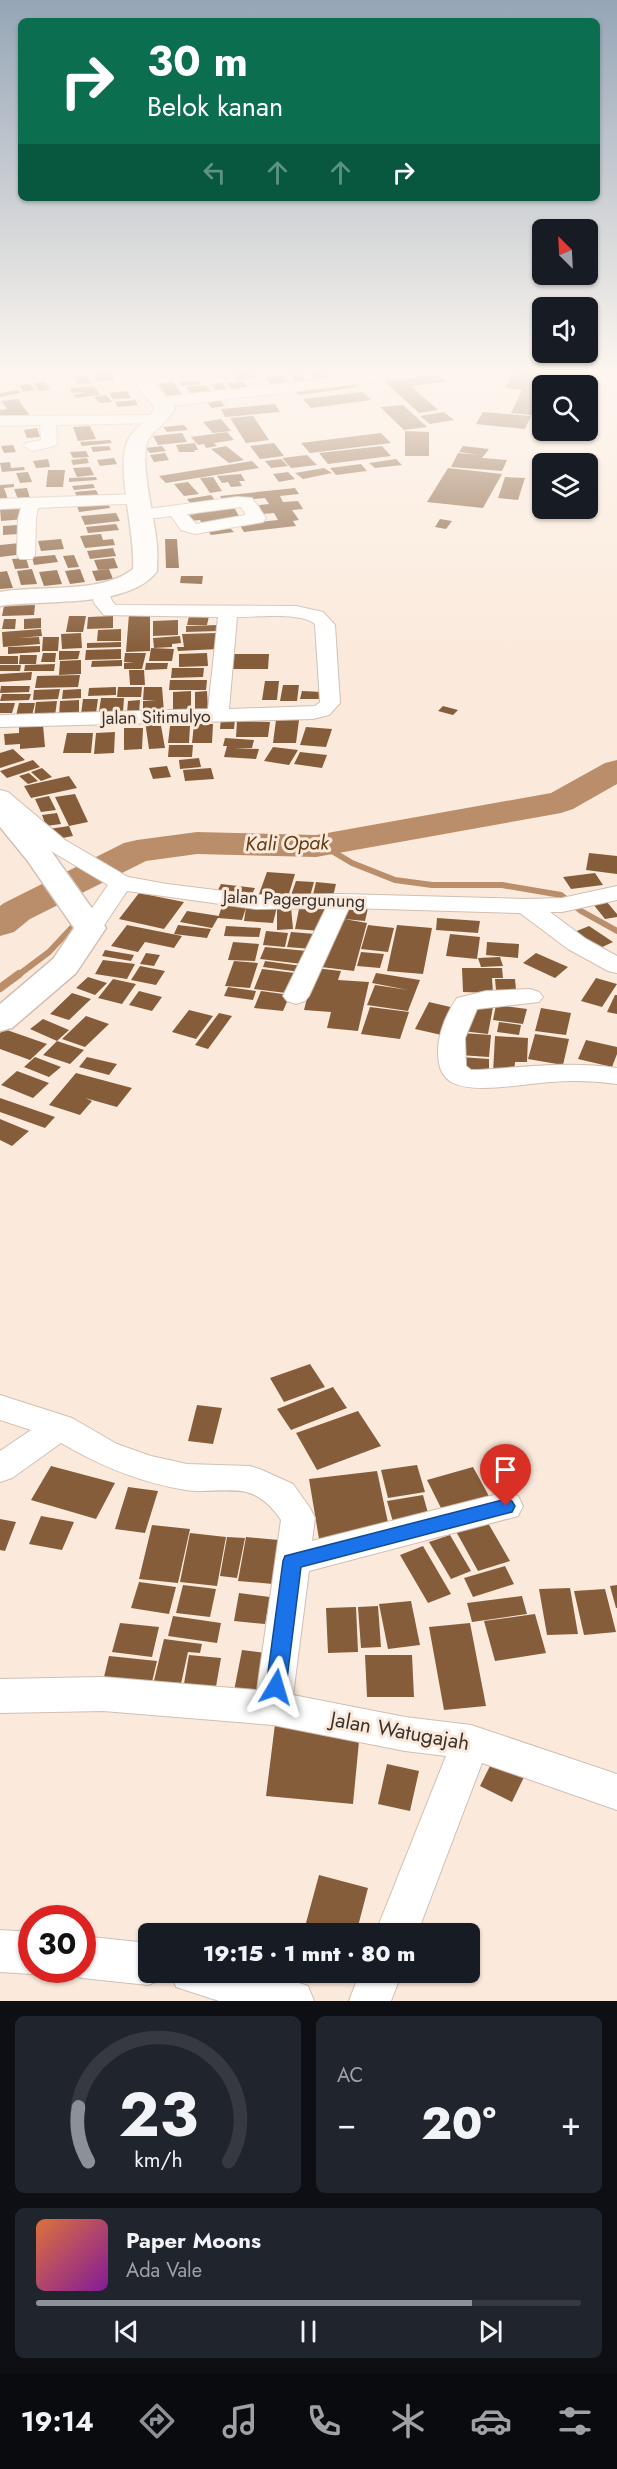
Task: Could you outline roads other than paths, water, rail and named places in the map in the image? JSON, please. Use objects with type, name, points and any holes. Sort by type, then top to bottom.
[{"type":"main road","points":[[0,599],[20,595],[100,590],[126,585],[141,577],[145,571],[137,465]]},
{"type":"main road","points":[[0,806],[47,849],[84,920],[65,966],[0,1021]]},
{"type":"street","points":[[26,555],[27,519],[31,503]]},
{"type":"street","points":[[0,504],[31,503],[62,507],[139,507],[175,510]]},
{"type":"street","points":[[100,590],[103,603],[111,611],[228,612],[218,716]]},
{"type":"street","name":"Jalan Sitimulyo","points":[[0,721],[313,713],[322,711],[330,703],[324,621],[315,615],[306,613],[228,612]]},
{"type":"street","name":"Jalan Pagergunung","points":[[47,849],[115,880],[167,891],[256,902],[341,901],[526,906],[570,902],[617,893]]},
{"type":"street","points":[[84,920],[115,880]]},
{"type":"street","points":[[296,996],[341,901]]},
{"type":"street","points":[[526,906],[577,944],[617,966]]},
{"type":"street","points":[[530,997],[486,999],[466,1003],[452,1038],[451,1065],[459,1075],[466,1079],[579,1072],[617,1076]]},
{"type":"street","points":[[0,1407],[60,1427],[105,1452],[149,1469],[187,1477],[250,1479],[281,1494],[298,1518],[273,1708]]},
{"type":"street","points":[[0,1469],[60,1427]]},
{"type":"street","points":[[292,1561],[506,1506]]},
{"type":"street","name":"Jalan Watugajah","points":[[0,1696],[103,1694],[273,1708],[405,1734],[471,1742],[617,1792]]},
{"type":"street","points":[[400,1923],[471,1742]]},
{"type":"street","points":[[0,1952],[18,1953]]},
{"type":"street","points":[[96,1958],[138,1963]]},
{"type":"street","points":[[230,1983],[293,2001]]},
{"type":"street","points":[[370,2001],[377,1983]]},
{"type":"waterway","name":"Kali Opak","points":[[0,924],[17,911],[137,851],[197,843],[316,846],[561,802],[617,770]]},
{"type":"waterway","points":[[322,845],[352,863],[395,880],[432,885],[502,885],[561,895],[581,911],[617,931]]},
{"type":"waterway","points":[[17,976],[49,952],[78,921]]},
{"type":"waterway","points":[[0,988],[19,974]]}]
